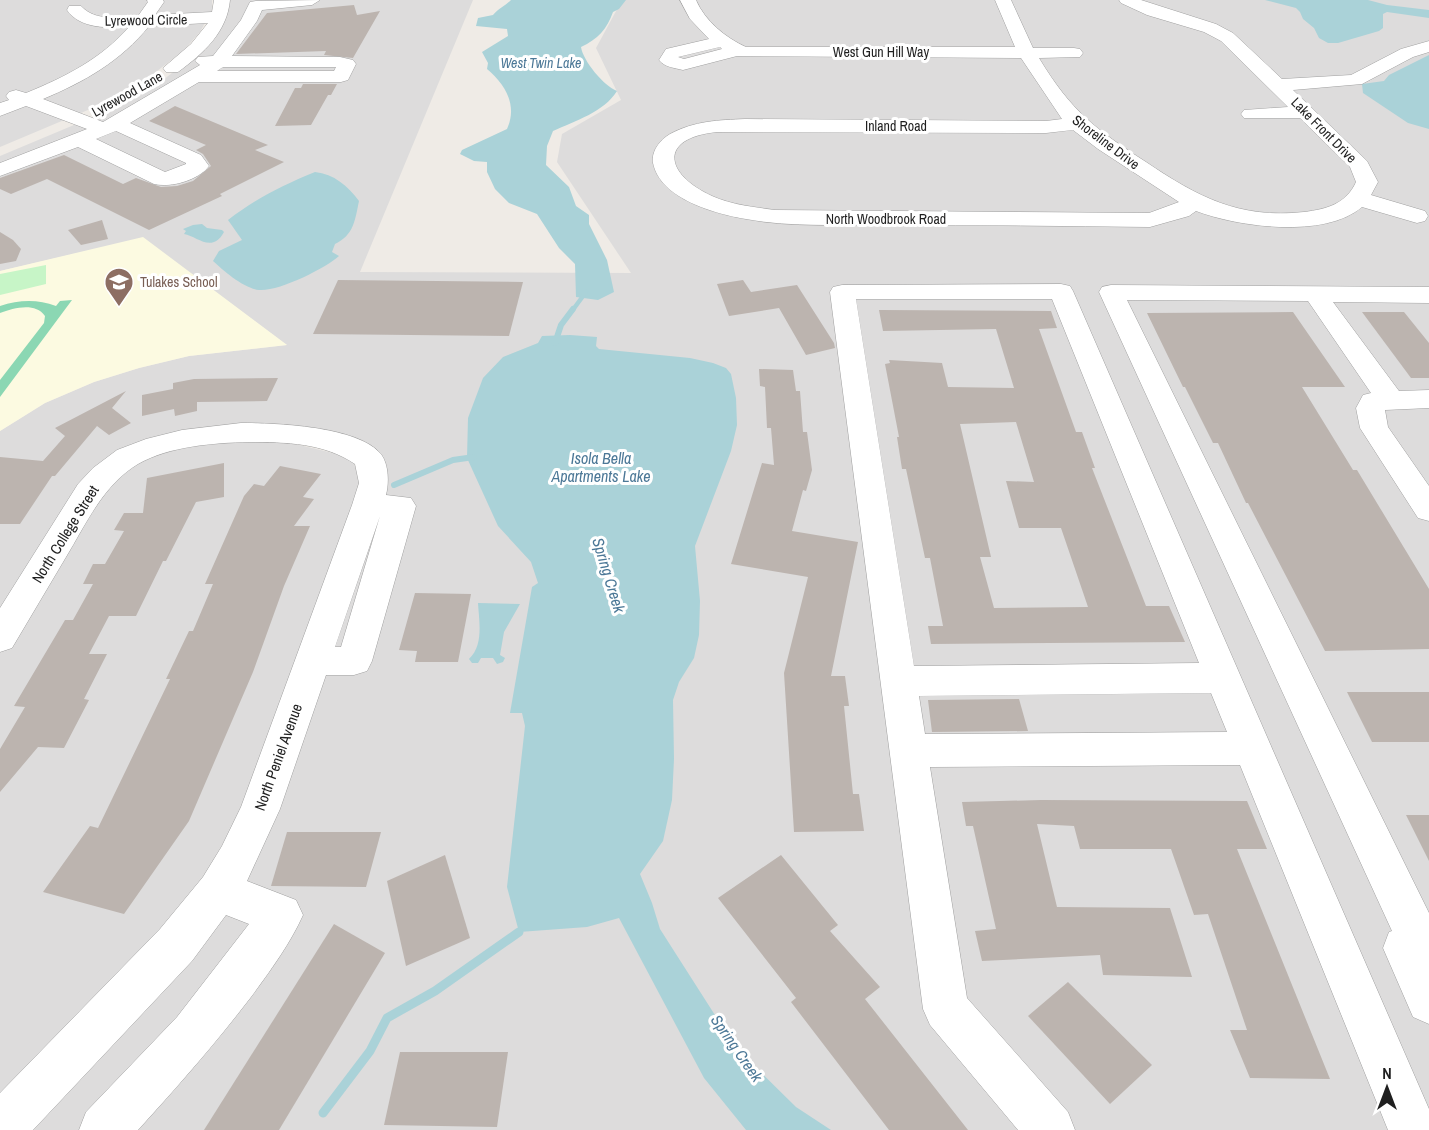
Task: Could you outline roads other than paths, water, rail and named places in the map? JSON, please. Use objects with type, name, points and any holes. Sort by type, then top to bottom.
[{"type":"street","points":[[0,110],[94,68],[123,46],[141,21],[147,17],[155,0]]},
{"type":"street","points":[[0,170],[79,129],[195,76],[216,63],[237,38],[256,6],[312,0]]},
{"type":"street","name":"West Gun Hill Way","points":[[688,0],[693,12],[729,46],[1074,53]]},
{"type":"street","name":"Shoreline Drive","points":[[1003,0],[1026,53],[1057,98],[1078,123],[1106,145],[1194,202]]},
{"type":"street","name":"Lake Front Drive","points":[[1135,4],[1219,25],[1360,165],[1367,182],[1360,199]]},
{"type":"street","name":"Lyrewood Circle","points":[[75,10],[82,17],[106,22],[141,21],[221,9]]},
{"type":"street","name":"Lyrewood Lane","points":[[108,116],[137,91],[200,45],[221,9]]},
{"type":"street","points":[[1279,85],[1355,80],[1407,53],[1429,46]]},
{"type":"street","points":[[181,61],[340,62],[347,64],[340,76],[195,76]]},
{"type":"street","points":[[0,91],[26,100],[162,179],[176,177],[198,166],[194,159],[108,116]]},
{"type":"street","points":[[1251,114],[1307,112]]},
{"type":"street","name":"Inland Road","points":[[714,126],[745,124],[1046,127],[1078,123]]},
{"type":"street","name":"North Woodbrook Road","points":[[714,126],[690,132],[672,142],[662,156],[666,173],[687,191],[702,199],[753,214],[813,218],[1142,220],[1167,216],[1194,202]]},
{"type":"street","name":"Lyrewood Lane","points":[[0,152],[79,129]]},
{"type":"street","points":[[1194,202],[1244,217],[1282,220],[1322,216],[1339,211],[1360,199],[1417,216]]},
{"type":"street","points":[[1050,1130],[946,1009],[842,292],[1061,291],[1413,1130]]},
{"type":"street","points":[[1429,295],[1111,292],[1426,948],[1405,948],[1429,1001]]},
{"type":"street","points":[[1315,294],[1390,399]]},
{"type":"street","points":[[1429,399],[1373,401],[1370,408],[1374,428],[1429,510]]},
{"type":"street","name":"North Peniel Avenue","points":[[0,1129],[176,945],[218,891],[237,860],[260,809],[368,505],[374,483],[369,459],[349,447],[301,435],[257,431],[218,434]]},
{"type":"street","name":"North College Street","points":[[0,638],[89,492],[106,471],[133,454],[164,444],[218,434]]},
{"type":"street","points":[[899,681],[1223,678]]},
{"type":"street","points":[[909,752],[1253,748]]},
{"type":"street","points":[[104,1130],[194,1034],[248,964],[281,915],[218,891]]},
{"type":"water","name":"West Twin Lake","points":[[511,0],[626,0],[619,9],[613,12],[601,33],[581,47],[595,72],[606,84],[617,91],[605,105],[597,110],[553,131],[547,146],[546,165],[569,187],[576,206],[589,215],[589,224],[607,260],[614,292],[598,300],[576,297],[575,264],[559,248],[537,214],[509,203],[495,189],[487,172],[487,162],[474,161],[460,154],[462,150],[507,129],[510,120],[508,96],[499,81],[487,69],[488,63],[482,52],[508,36],[507,29],[476,26],[478,18],[493,15]]},
{"type":"water","points":[[1265,0],[1368,0],[1387,5],[1429,10],[1429,18],[1387,12],[1383,14],[1383,28],[1379,31],[1338,43],[1328,43],[1319,38],[1314,28],[1303,19],[1296,8]]},
{"type":"water","points":[[1429,55],[1429,129],[1408,123],[1363,93],[1362,84],[1384,81],[1389,75]]},
{"type":"water","points":[[315,172],[328,175],[340,182],[359,201],[355,221],[350,231],[335,244],[332,252],[339,256],[324,267],[301,278],[267,290],[253,289],[240,283],[213,261],[219,251],[242,240],[228,220],[270,193]]},
{"type":"water","points":[[202,224],[207,228],[224,232],[215,242],[209,243],[184,234],[186,231],[183,229]]},
{"type":"water","name":"Isola Bella Apartments Lake","points":[[542,336],[597,337],[596,346],[599,349],[690,358],[726,368],[731,374],[736,398],[737,425],[731,451],[695,546],[700,601],[699,635],[694,658],[679,682],[673,700],[672,800],[663,841],[640,874],[660,929],[736,1048],[796,1107],[831,1130],[746,1130],[704,1078],[619,918],[587,927],[519,932],[507,887],[525,726],[522,713],[510,713],[532,587],[538,583],[531,562],[498,526],[467,458],[468,418],[483,378],[503,357],[538,343]]},
{"type":"water","points":[[478,603],[520,604],[504,632],[500,655],[505,658],[503,662],[497,664],[493,658],[481,658],[478,663],[472,663],[469,659],[479,640]]},
{"type":"waterway","name":"Spring Creek","points":[[572,311],[586,292]]},
{"type":"waterway","name":"Spring Creek","points":[[555,343],[561,325],[573,309]]},
{"type":"waterway","points":[[394,485],[453,460],[474,457]]},
{"type":"waterway","points":[[323,1113],[370,1051],[387,1018],[435,991],[519,932]]},
{"type":"place","name":"Tulakes School","points":[[119,308]]}]
